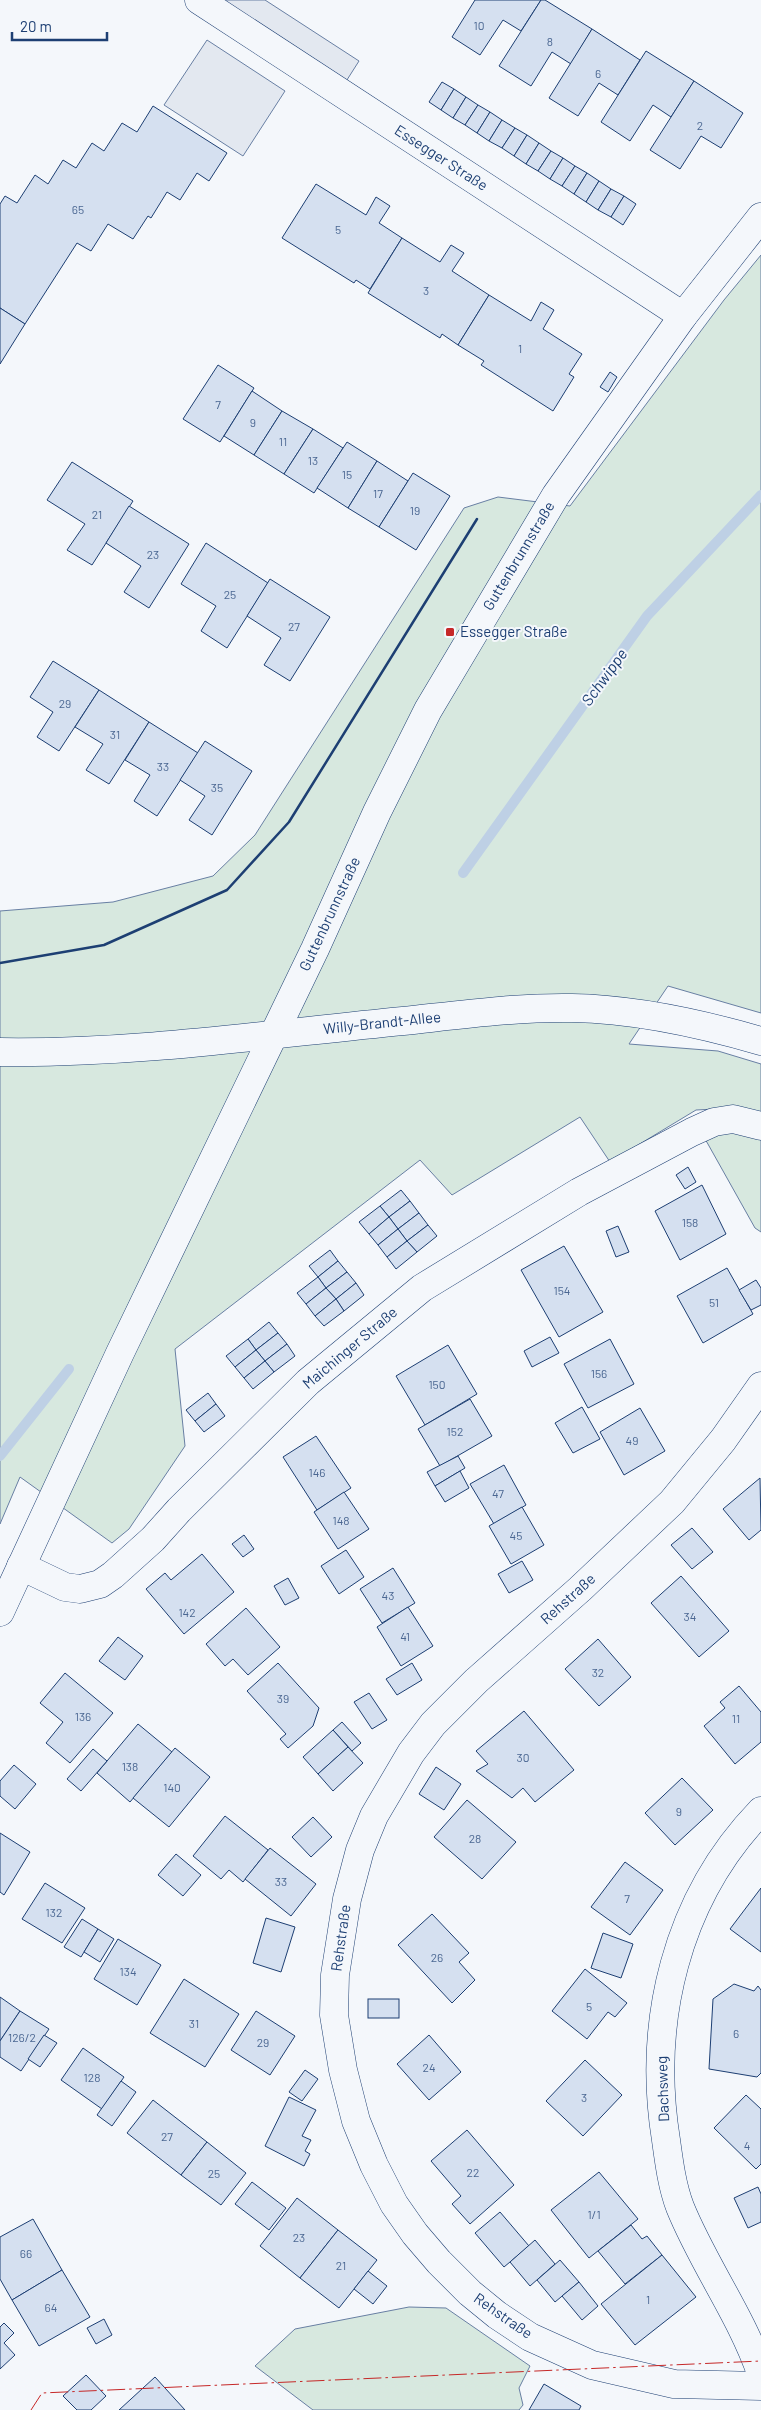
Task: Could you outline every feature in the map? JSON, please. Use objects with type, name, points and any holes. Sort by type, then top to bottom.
[{"type":"street","name":"Essegger Straße","points":[[199,0],[683,316]]},
{"type":"street","name":"Guttenbrunnstraße","points":[[274,1034],[377,812],[428,710],[556,495],[683,316],[761,217]]},
{"type":"street","name":"Willy-Brandt-Allee","points":[[0,1052],[58,1053],[166,1046],[481,1013],[571,1008],[639,1013],[713,1027],[761,1041]]},
{"type":"street","points":[[0,1612],[274,1034]]},
{"type":"street","name":"Maichinger Straße","points":[[21,1566],[65,1587],[80,1589],[100,1584],[154,1539],[179,1510],[308,1382],[422,1288],[578,1192],[714,1122],[732,1119],[761,1126]]},
{"type":"street","name":"Rehstraße","points":[[761,1386],[723,1440],[672,1502],[593,1577],[476,1681],[433,1724],[411,1753],[374,1816],[360,1850],[347,1899],[336,1974],[334,2015],[343,2070],[356,2121],[374,2165],[394,2204],[415,2234],[439,2262],[470,2293],[497,2315],[530,2337],[592,2365],[674,2384],[761,2386]]},
{"type":"street","name":"Dachsweg","points":[[761,1811],[726,1855],[700,1896],[674,1962],[667,1991],[661,2047],[661,2108],[670,2167],[680,2206],[752,2348],[761,2373]]},
{"type":"shaded area","points":[[217,0],[265,0],[359,61],[345,83]]},
{"type":"shaded area","points":[[207,40],[285,91],[243,156],[164,105]]},
{"type":"shaded area","points":[[761,255],[761,1013],[668,986],[629,1044],[718,1051],[761,1064],[761,1118],[736,1108],[696,1110],[610,1162],[580,1117],[452,1195],[420,1160],[175,1349],[185,1446],[129,1529],[112,1543],[20,1477],[0,1524],[0,911],[113,902],[213,876],[255,835],[464,508],[498,497],[570,506],[724,300]]},
{"type":"shaded area","points":[[721,1129],[761,1131],[761,1232],[755,1228],[704,1137]]},
{"type":"shaded area","points":[[409,2307],[446,2308],[530,2366],[519,2388],[523,2405],[519,2410],[313,2410],[255,2366],[295,2329]]},
{"type":"building","points":[[475,0],[541,0],[521,31],[503,20],[480,55],[452,37]]},
{"type":"building","points":[[541,0],[545,0],[592,29],[571,64],[552,52],[531,86],[499,66]]},
{"type":"building","points":[[592,29],[640,60],[618,95],[599,83],[578,116],[549,98]]},
{"type":"building","points":[[646,51],[694,81],[671,117],[653,105],[630,141],[601,122]]},
{"type":"building","points":[[694,81],[743,113],[721,148],[701,136],[680,169],[650,150]]},
{"type":"building","points":[[442,82],[454,89],[441,110],[429,102]]},
{"type":"building","points":[[454,89],[466,97],[453,118],[441,110]]},
{"type":"building","points":[[466,97],[478,105],[465,125],[453,118]]},
{"type":"building","points":[[478,105],[490,112],[477,133],[465,125]]},
{"type":"building","points":[[153,106],[227,153],[209,181],[197,173],[180,200],[167,192],[151,218],[148,216],[133,239],[108,224],[91,251],[77,243],[25,324],[0,308],[0,204],[5,196],[17,203],[35,175],[48,184],[63,160],[76,168],[92,143],[104,151],[122,123],[137,132]]},
{"type":"building","points":[[490,112],[502,120],[489,141],[477,133]]},
{"type":"building","points":[[502,120],[515,128],[502,148],[489,141]]},
{"type":"building","points":[[515,128],[527,135],[514,156],[502,148]]},
{"type":"building","points":[[527,135],[539,143],[526,164],[514,156]]},
{"type":"building","points":[[539,143],[551,151],[538,171],[526,164]]},
{"type":"building","points":[[551,151],[563,158],[550,179],[538,171]]},
{"type":"building","points":[[563,158],[575,166],[562,186],[550,179]]},
{"type":"building","points":[[575,166],[587,173],[574,194],[562,186]]},
{"type":"building","points":[[587,173],[599,181],[586,202],[574,194]]},
{"type":"building","points":[[599,181],[611,189],[598,210],[586,202]]},
{"type":"building","points":[[316,184],[366,215],[376,197],[390,206],[379,223],[402,238],[370,289],[356,280],[354,283],[282,238]]},
{"type":"building","points":[[611,189],[624,196],[611,217],[598,210]]},
{"type":"building","points":[[624,196],[636,204],[623,225],[611,217]]},
{"type":"building","points":[[402,238],[440,262],[451,245],[464,253],[452,271],[489,295],[458,345],[442,334],[440,338],[368,293]]},
{"type":"building","points":[[489,295],[531,321],[541,302],[554,310],[543,329],[582,354],[569,374],[574,377],[553,411],[481,365],[484,361],[458,345]]},
{"type":"building","points":[[0,308],[25,324],[0,364]]},
{"type":"building","points":[[218,365],[254,388],[220,442],[183,419]]},
{"type":"building","points":[[610,372],[617,377],[608,392],[600,387]]},
{"type":"building","points":[[252,391],[282,411],[254,455],[224,436]]},
{"type":"building","points":[[282,411],[313,429],[284,474],[254,455]]},
{"type":"building","points":[[313,429],[343,448],[314,493],[284,474]]},
{"type":"building","points":[[347,442],[377,461],[348,508],[317,488]]},
{"type":"building","points":[[377,461],[408,481],[379,527],[348,508]]},
{"type":"building","points":[[72,462],[133,501],[92,565],[67,550],[85,524],[47,500]]},
{"type":"building","points":[[413,473],[450,496],[416,550],[379,527]]},
{"type":"building","points":[[129,506],[189,544],[149,608],[124,592],[141,566],[106,543]]},
{"type":"building","points":[[206,543],[268,583],[227,648],[201,631],[216,606],[181,584]]},
{"type":"building","points":[[270,579],[330,617],[290,681],[264,665],[281,638],[247,616]]},
{"type":"building","points":[[53,661],[99,690],[59,751],[37,737],[53,712],[30,697]]},
{"type":"building","points":[[99,690],[149,722],[109,784],[86,770],[103,744],[75,727]]},
{"type":"building","points":[[149,722],[198,753],[157,816],[134,801],[150,775],[125,760]]},
{"type":"building","points":[[205,741],[252,771],[212,835],[189,820],[205,796],[180,780]]},
{"type":"building","points":[[688,1167],[696,1182],[685,1189],[676,1175]]},
{"type":"building","points":[[702,1185],[726,1234],[680,1260],[655,1211]]},
{"type":"building","points":[[401,1190],[410,1201],[389,1217],[380,1206]]},
{"type":"building","points":[[410,1201],[419,1213],[398,1229],[389,1217]]},
{"type":"building","points":[[380,1206],[389,1217],[369,1234],[359,1222]]},
{"type":"building","points":[[419,1213],[428,1225],[407,1241],[398,1229]]},
{"type":"building","points":[[389,1217],[398,1229],[378,1245],[369,1234]]},
{"type":"building","points":[[428,1225],[437,1236],[417,1252],[407,1241]]},
{"type":"building","points":[[618,1226],[629,1252],[616,1257],[606,1231]]},
{"type":"building","points":[[398,1229],[407,1241],[387,1257],[378,1245]]},
{"type":"building","points":[[407,1241],[417,1252],[396,1269],[387,1257]]},
{"type":"building","points":[[564,1246],[603,1312],[559,1337],[521,1270]]},
{"type":"building","points":[[330,1250],[338,1261],[318,1277],[309,1266]]},
{"type":"building","points":[[338,1261],[347,1272],[326,1288],[318,1277]]},
{"type":"building","points":[[727,1268],[753,1314],[703,1343],[677,1296]]},
{"type":"building","points":[[347,1272],[356,1283],[336,1299],[326,1288]]},
{"type":"building","points":[[318,1277],[326,1288],[306,1304],[297,1293]]},
{"type":"building","points":[[756,1280],[761,1288],[761,1305],[751,1310],[739,1290]]},
{"type":"building","points":[[356,1283],[364,1295],[344,1311],[336,1299]]},
{"type":"building","points":[[326,1288],[336,1299],[315,1316],[306,1304]]},
{"type":"building","points":[[336,1299],[344,1311],[324,1326],[315,1316]]},
{"type":"building","points":[[269,1322],[278,1333],[256,1350],[248,1339]]},
{"type":"building","points":[[278,1333],[287,1344],[265,1361],[256,1350]]},
{"type":"building","points":[[550,1337],[559,1353],[532,1367],[524,1351]]},
{"type":"building","points":[[248,1339],[256,1350],[235,1367],[226,1356]]},
{"type":"building","points":[[610,1339],[634,1384],[588,1408],[564,1364]]},
{"type":"building","points":[[287,1344],[295,1356],[274,1372],[265,1361]]},
{"type":"building","points":[[448,1345],[477,1394],[425,1425],[396,1376]]},
{"type":"building","points":[[256,1350],[265,1361],[244,1378],[235,1367]]},
{"type":"building","points":[[265,1361],[274,1372],[253,1389],[244,1378]]},
{"type":"building","points":[[208,1393],[216,1404],[195,1421],[186,1410]]},
{"type":"building","points":[[470,1399],[492,1436],[440,1466],[418,1429]]},
{"type":"building","points":[[216,1404],[225,1416],[204,1432],[195,1421]]},
{"type":"building","points":[[582,1407],[600,1439],[573,1453],[555,1423]]},
{"type":"building","points":[[640,1408],[665,1451],[624,1475],[600,1432]]},
{"type":"building","points":[[316,1436],[351,1488],[317,1510],[283,1457]]},
{"type":"building","points":[[458,1456],[465,1468],[435,1486],[427,1472]]},
{"type":"building","points":[[504,1465],[526,1505],[494,1524],[470,1484]]},
{"type":"building","points":[[460,1471],[469,1488],[445,1502],[435,1486]]},
{"type":"building","points":[[760,1478],[761,1530],[749,1540],[723,1509]]},
{"type":"building","points":[[344,1492],[369,1529],[338,1549],[314,1512]]},
{"type":"building","points":[[522,1507],[544,1545],[511,1564],[489,1526]]},
{"type":"building","points":[[692,1528],[713,1552],[692,1569],[671,1545]]},
{"type":"building","points":[[244,1535],[254,1549],[243,1557],[232,1544]]},
{"type":"building","points":[[346,1550],[364,1577],[339,1594],[321,1566]]},
{"type":"building","points":[[202,1554],[234,1592],[184,1634],[146,1589],[165,1573],[171,1580]]},
{"type":"building","points":[[522,1561],[533,1580],[509,1593],[498,1574]]},
{"type":"building","points":[[393,1568],[415,1603],[382,1623],[360,1589]]},
{"type":"building","points":[[681,1576],[729,1631],[699,1657],[651,1603]]},
{"type":"building","points":[[288,1578],[299,1598],[285,1605],[274,1586]]},
{"type":"building","points":[[408,1607],[433,1646],[401,1666],[377,1627]]},
{"type":"building","points":[[246,1608],[280,1647],[248,1675],[233,1659],[225,1666],[206,1644]]},
{"type":"building","points":[[118,1637],[143,1656],[125,1680],[99,1661]]},
{"type":"building","points":[[598,1639],[631,1677],[599,1706],[565,1669]]},
{"type":"building","points":[[278,1663],[319,1708],[313,1726],[288,1748],[280,1739],[286,1734],[247,1691]]},
{"type":"building","points":[[412,1663],[422,1680],[397,1695],[386,1679]]},
{"type":"building","points":[[65,1673],[113,1713],[70,1763],[46,1743],[63,1722],[40,1703]]},
{"type":"building","points":[[739,1686],[761,1712],[761,1742],[735,1764],[704,1726],[725,1708],[720,1702]]},
{"type":"building","points":[[369,1693],[387,1720],[372,1729],[354,1702]]},
{"type":"building","points":[[524,1711],[574,1770],[535,1802],[523,1788],[512,1798],[476,1771],[488,1764],[476,1751]]},
{"type":"building","points":[[342,1722],[361,1743],[352,1751],[333,1730]]},
{"type":"building","points":[[138,1724],[172,1752],[130,1802],[97,1773]]},
{"type":"building","points":[[333,1730],[348,1747],[318,1774],[303,1757]]},
{"type":"building","points":[[348,1747],[363,1763],[333,1791],[318,1774]]},
{"type":"building","points":[[175,1748],[210,1777],[169,1827],[133,1798]]},
{"type":"building","points":[[93,1749],[107,1761],[81,1791],[67,1779]]},
{"type":"building","points":[[14,1765],[36,1784],[15,1809],[0,1796],[0,1781]]},
{"type":"building","points":[[436,1767],[461,1784],[444,1810],[419,1794]]},
{"type":"building","points":[[682,1778],[713,1810],[675,1845],[645,1813]]},
{"type":"building","points":[[467,1800],[516,1842],[482,1879],[434,1837]]},
{"type":"building","points":[[225,1816],[268,1850],[243,1882],[229,1870],[221,1879],[193,1856]]},
{"type":"building","points":[[313,1817],[332,1837],[311,1857],[292,1837]]},
{"type":"building","points":[[0,1833],[30,1852],[4,1895],[0,1892]]},
{"type":"building","points":[[270,1848],[316,1884],[291,1916],[245,1879]]},
{"type":"building","points":[[176,1854],[201,1875],[183,1896],[158,1875]]},
{"type":"building","points":[[625,1862],[663,1890],[630,1935],[591,1907]]},
{"type":"building","points":[[45,1883],[85,1908],[62,1943],[22,1919]]},
{"type":"building","points":[[761,1888],[761,1952],[730,1929]]},
{"type":"building","points":[[432,1914],[469,1953],[459,1962],[475,1980],[452,2003],[398,1945]]},
{"type":"building","points":[[266,1918],[295,1927],[281,1972],[253,1963]]},
{"type":"building","points":[[82,1919],[98,1929],[81,1957],[64,1947]]},
{"type":"building","points":[[98,1929],[114,1939],[100,1962],[84,1952]]},
{"type":"building","points":[[603,1933],[633,1944],[621,1978],[591,1968]]},
{"type":"building","points":[[118,1939],[161,1965],[137,2005],[94,1979]]},
{"type":"building","points":[[585,1969],[627,2003],[615,2017],[608,2012],[587,2039],[552,2011]]},
{"type":"building","points":[[184,1979],[239,2014],[205,2067],[150,2033]]},
{"type":"building","points":[[734,1984],[754,1991],[758,1986],[761,1990],[761,2073],[757,2077],[709,2069],[713,1999]]},
{"type":"building","points":[[0,1997],[20,2011],[0,2041]]},
{"type":"building","points":[[368,1999],[399,1999],[399,2018],[368,2018]]},
{"type":"building","points":[[20,2011],[49,2029],[21,2071],[0,2057],[0,2041]]},
{"type":"building","points":[[256,2011],[295,2036],[270,2075],[231,2050]]},
{"type":"building","points":[[44,2035],[57,2043],[40,2067],[28,2059]]},
{"type":"building","points":[[429,2035],[461,2072],[429,2100],[397,2064]]},
{"type":"building","points":[[83,2048],[124,2077],[102,2109],[61,2080]]},
{"type":"building","points":[[585,2060],[622,2095],[583,2136],[546,2101]]},
{"type":"building","points":[[305,2070],[318,2079],[302,2101],[289,2092]]},
{"type":"building","points":[[121,2081],[136,2092],[112,2126],[97,2115]]},
{"type":"building","points":[[746,2095],[761,2109],[761,2164],[756,2169],[714,2128]]},
{"type":"building","points":[[289,2097],[316,2110],[302,2136],[311,2140],[305,2151],[310,2154],[304,2166],[265,2146]]},
{"type":"building","points":[[153,2100],[207,2142],[181,2175],[127,2133]]},
{"type":"building","points":[[467,2130],[514,2185],[470,2224],[452,2204],[461,2196],[431,2161]]},
{"type":"building","points":[[207,2142],[246,2173],[221,2205],[181,2175]]},
{"type":"building","points":[[599,2172],[638,2219],[589,2258],[551,2210]]},
{"type":"building","points":[[252,2182],[286,2208],[269,2230],[235,2204]]},
{"type":"building","points":[[758,2187],[761,2194],[761,2222],[748,2228],[734,2198]]},
{"type":"building","points":[[297,2198],[338,2230],[300,2278],[260,2246]]},
{"type":"building","points":[[500,2212],[529,2246],[504,2267],[475,2233]]},
{"type":"building","points":[[33,2219],[62,2270],[12,2300],[0,2279],[0,2237]]},
{"type":"building","points":[[631,2225],[642,2239],[647,2236],[662,2255],[625,2284],[598,2251]]},
{"type":"building","points":[[338,2230],[377,2260],[339,2308],[300,2278]]},
{"type":"building","points":[[535,2240],[555,2264],[530,2286],[510,2262]]},
{"type":"building","points":[[662,2255],[696,2297],[635,2345],[601,2304]]},
{"type":"building","points":[[560,2260],[579,2282],[555,2302],[537,2280]]},
{"type":"building","points":[[62,2270],[90,2317],[39,2346],[12,2300]]},
{"type":"building","points":[[368,2271],[387,2286],[373,2304],[354,2289]]},
{"type":"building","points":[[579,2282],[598,2306],[582,2320],[562,2296]]},
{"type":"building","points":[[104,2319],[112,2335],[96,2344],[87,2328]]},
{"type":"building","points":[[4,2323],[14,2333],[4,2343],[15,2355],[0,2369],[0,2327]]},
{"type":"building","points":[[86,2375],[106,2396],[91,2410],[77,2410],[63,2396]]},
{"type":"building","points":[[155,2377],[185,2410],[119,2410]]},
{"type":"building","points":[[544,2384],[581,2406],[579,2410],[529,2410]]},
{"type":"waterway","name":"Schwippe","points":[[463,873],[647,616],[761,495]]},
{"type":"waterway","name":"Schwippe","points":[[0,1456],[69,1369]]},
{"type":"wall","points":[[0,963],[104,945],[227,890],[289,822],[477,519]]},
{"type":"power","points":[[31,2410],[42,2393],[761,2361]]},
{"type":"place","name":"Essegger Straße","points":[[450,632]]}]
